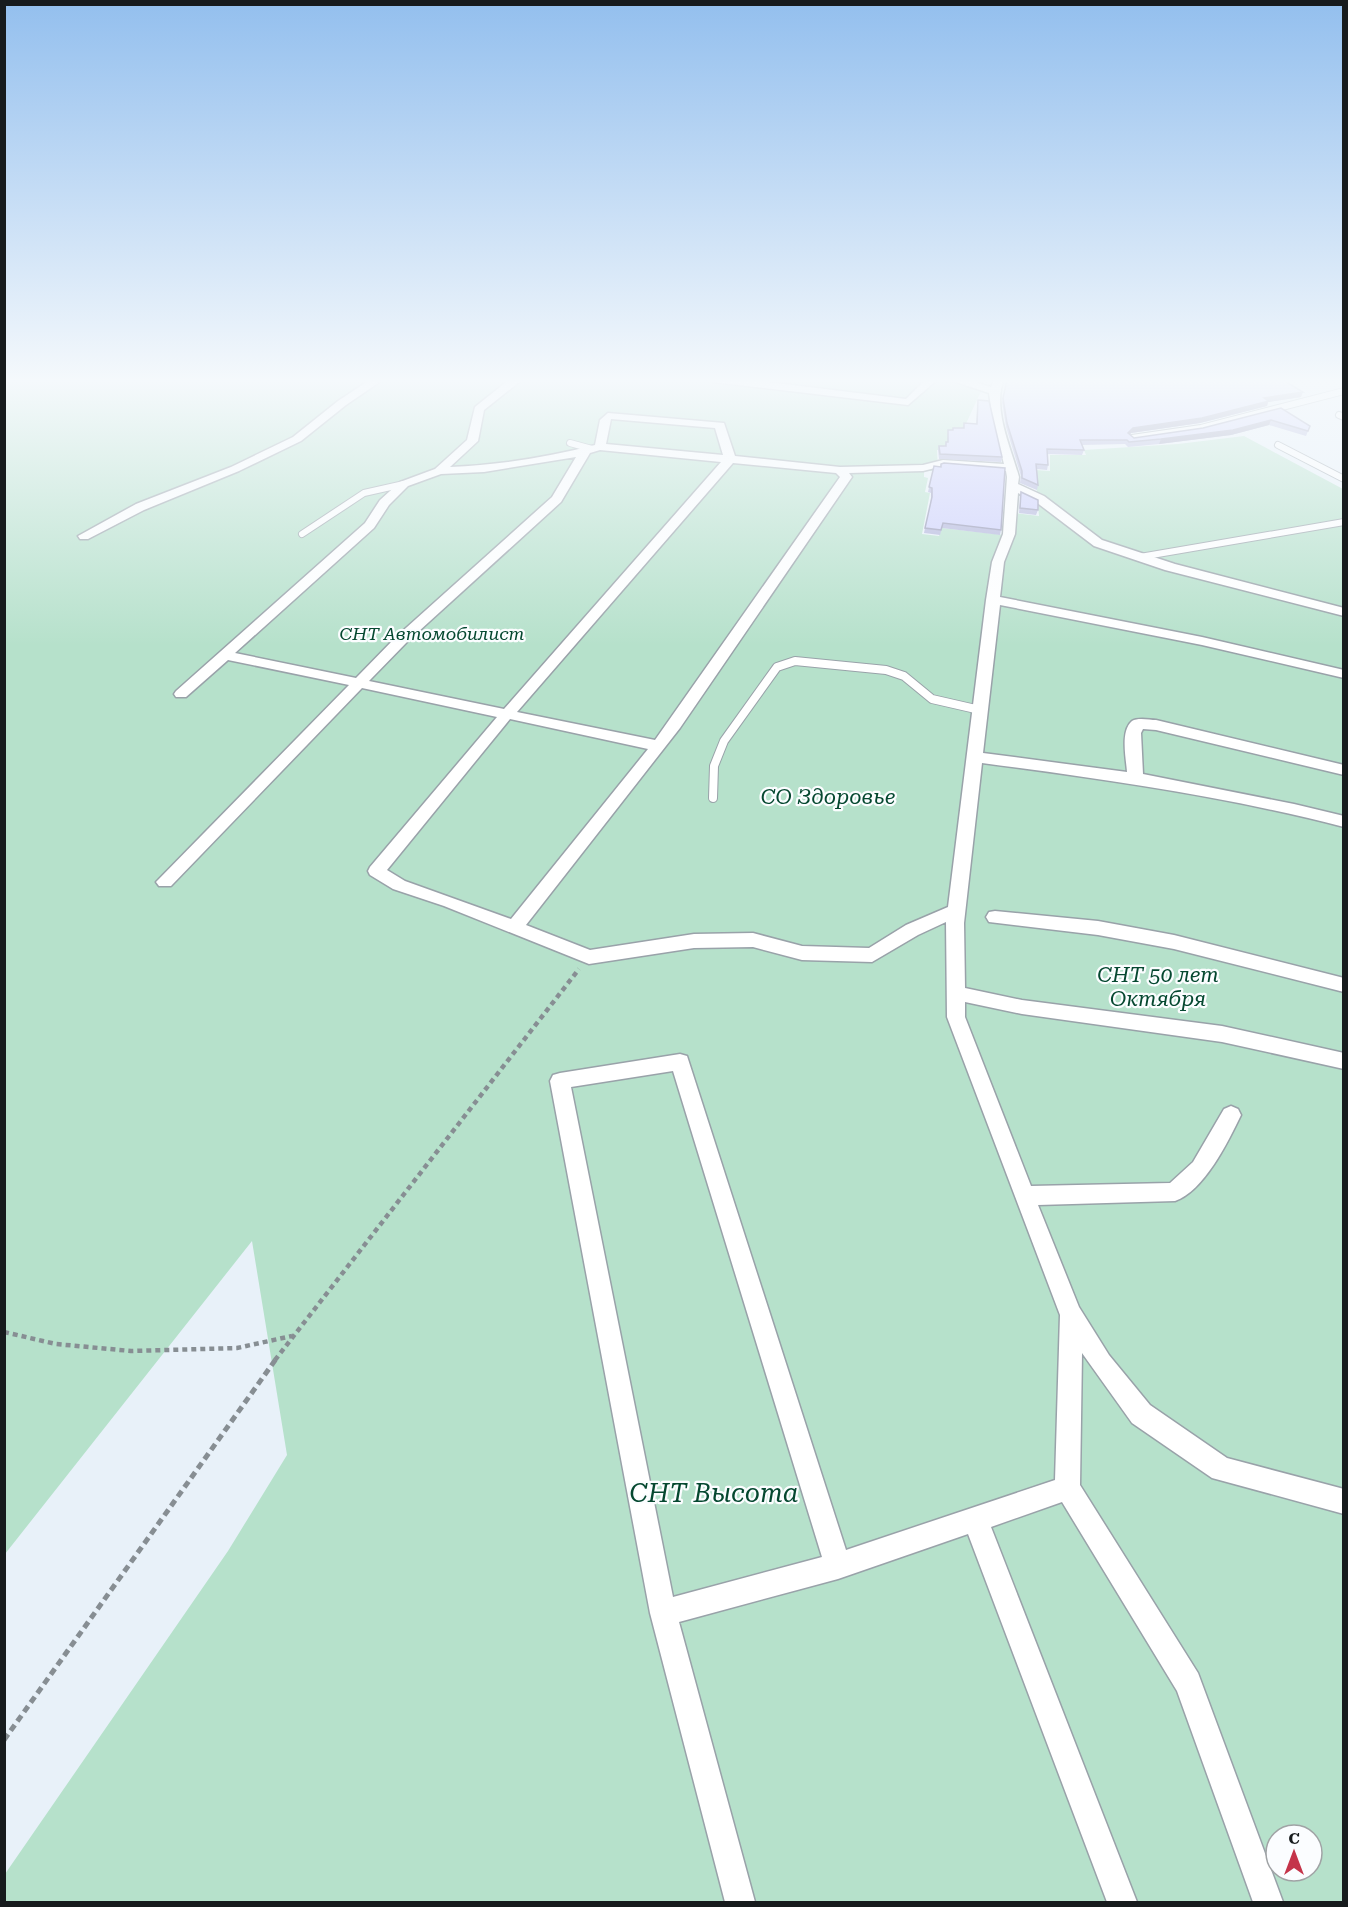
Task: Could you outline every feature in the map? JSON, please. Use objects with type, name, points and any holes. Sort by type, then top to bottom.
[{"type":"street","points":[[84,536],[140,507],[236,468]]},
{"type":"street","points":[[439,471],[442,468]]},
{"type":"street","points":[[181,694],[370,525],[384,503],[404,484],[439,471],[490,468]]},
{"type":"street","points":[[165,882],[402,639],[557,499],[579,468]]},
{"type":"street","points":[[722,468],[507,714],[376,871],[399,885],[450,902],[589,957],[693,941],[753,940],[802,953],[872,955],[912,930],[957,910]]},
{"type":"street","points":[[820,468],[840,470],[923,468]]},
{"type":"street","points":[[972,468],[1011,476],[1098,543],[1170,567],[1344,612]]},
{"type":"street","points":[[1009,468],[1011,476],[1009,534],[998,562],[957,910],[956,1017],[1071,1315],[1101,1363],[1141,1414],[1221,1469],[1344,1502]]},
{"type":"street","points":[[514,928],[659,746],[846,477],[840,470]]},
{"type":"street","points":[[993,600],[1202,641],[1344,674]]},
{"type":"street","points":[[226,655],[659,746]]},
{"type":"street","points":[[1135,778],[1133,732],[1138,724],[1156,725],[1344,770]]},
{"type":"street","points":[[975,757],[1135,778],[1294,809],[1344,822]]},
{"type":"street","points":[[995,917],[1098,928],[1174,942],[1344,985]]},
{"type":"street","points":[[956,993],[1022,1007],[1222,1034],[1344,1061]]},
{"type":"street","points":[[740,1902],[663,1613],[560,1081],[680,1062],[838,1566]]},
{"type":"street","points":[[1024,1196],[1175,1192],[1200,1168],[1231,1115]]},
{"type":"street","points":[[1071,1315],[1067,1488],[1188,1683],[1268,1902]]},
{"type":"street","points":[[663,1613],[838,1566],[1067,1488]]},
{"type":"street","points":[[975,1519],[1122,1902]]},
{"type":"lane","points":[[1323,468],[1344,479]]},
{"type":"lane","points":[[302,534],[364,493],[404,484]]},
{"type":"lane","points":[[1140,557],[1344,522]]},
{"type":"lane","points":[[714,798],[714,766],[734,725],[777,667],[795,661],[886,670],[904,676],[932,699],[981,710]]},
{"type":"path","points":[[4,1740],[292,1335],[589,957]]},
{"type":"path","points":[[4,1332],[56,1344],[131,1351],[237,1347],[292,1335]]},
{"type":"green space","points":[[5,468],[938,468],[938,471],[924,471],[924,477],[928,478],[925,492],[930,493],[922,534],[939,536],[942,528],[1004,535],[1007,512],[1039,516],[1035,470],[1050,471],[1050,468],[1304,468],[1343,489],[1343,1902],[5,1902],[5,1874],[228,1551],[287,1455],[252,1241],[5,1554]]},
{"type":"building","points":[[934,468],[1005,468],[1001,530],[943,523],[941,530],[925,528],[932,497],[932,488],[929,487]]},
{"type":"building","points":[[1021,468],[1036,468],[1038,485],[1022,478]]},
{"type":"building","points":[[1021,492],[1038,500],[1038,510],[1020,508]]},
{"type":"park label","name":"СНТ Автомобилист","points":[[432,634]]},
{"type":"park label","name":"СО Здоровье","points":[[828,797]]},
{"type":"park label","name":"СНТ 50 лет Октября","points":[[1158,987]]},
{"type":"park label","name":"СНТ Высота","points":[[714,1493]]}]
